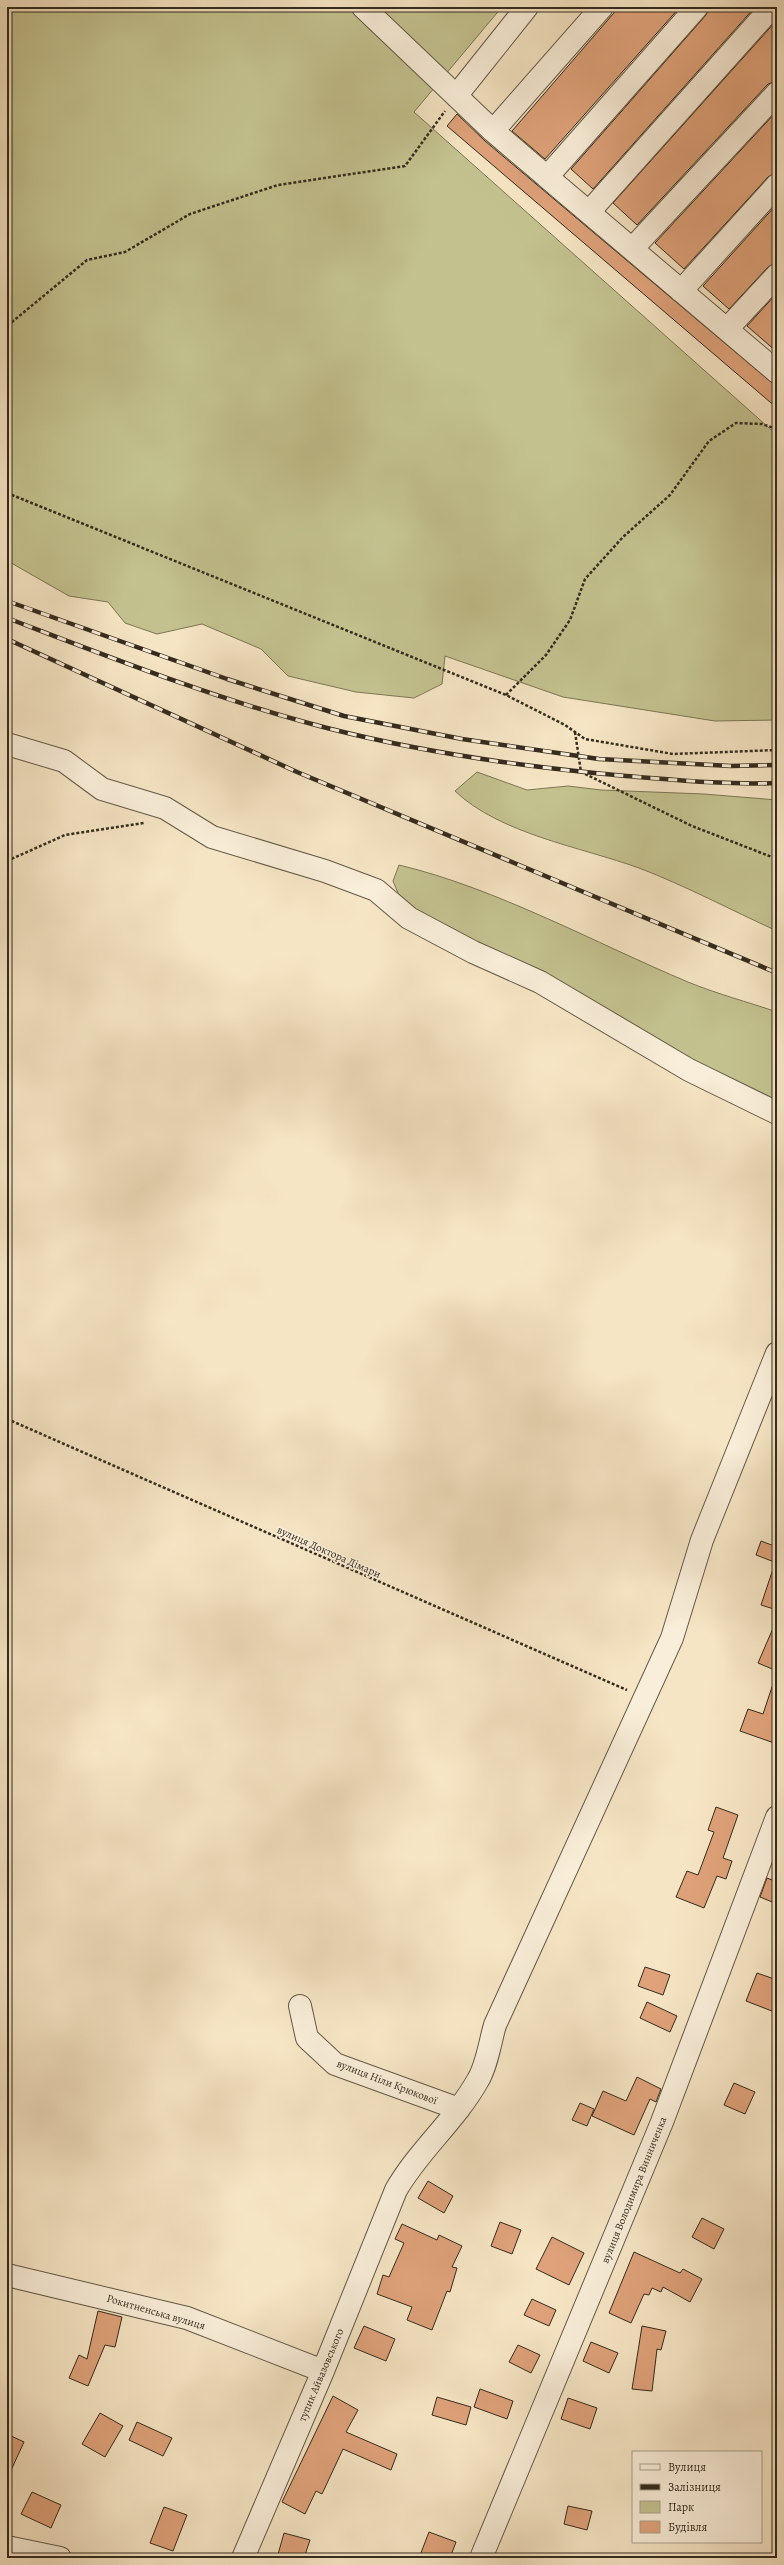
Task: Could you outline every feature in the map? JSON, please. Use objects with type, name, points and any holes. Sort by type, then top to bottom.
[{"type":"street","points":[[363,7],[493,130],[777,371]]},
{"type":"street","points":[[456,96],[527,7]]},
{"type":"street","points":[[493,130],[602,7]]},
{"type":"street","points":[[547,177],[697,7]]},
{"type":"street","points":[[589,212],[772,7]]},
{"type":"street","points":[[632,249],[777,93]]},
{"type":"street","points":[[681,291],[777,185]]},
{"type":"street","points":[[727,329],[777,275]]},
{"type":"street","points":[[7,744],[64,761],[102,789],[165,808],[212,837],[325,871],[376,890],[409,918],[473,952],[540,982],[689,1070],[777,1113]]},
{"type":"street","name":"тупик Айвазовського","points":[[243,2558],[324,2371],[396,2190],[410,2167],[449,2124],[479,2079],[495,2025],[646,1698],[672,1638],[702,1540],[777,1353]]},
{"type":"street","name":"вулиця Володимира Винниченка","points":[[481,2558],[662,2122],[777,1817]]},
{"type":"street","name":"вулиця Ніли Крюкової","points":[[300,2006],[307,2038],[335,2064],[459,2109]]},
{"type":"street","name":"Рокитненська вулиця","points":[[7,2276],[187,2318],[324,2371]]},
{"type":"street","points":[[7,2547],[60,2558]]},
{"type":"path","points":[[7,324],[12,322],[87,260],[126,252],[190,214],[278,185],[405,166],[456,96]]},
{"type":"path","points":[[506,695],[546,655],[570,620],[585,579],[623,537],[670,495],[709,441],[736,423],[762,424],[777,429]]},
{"type":"path","points":[[7,493],[506,695],[566,725],[584,739],[672,754],[777,750]]},
{"type":"path","points":[[575,732],[581,772],[692,826],[777,860]]},
{"type":"path","points":[[7,861],[65,835],[148,823]]},
{"type":"path","name":"вулиця Доктора Дімари","points":[[7,1419],[646,1698]]},
{"type":"green space","points":[[7,7],[502,7],[414,112],[777,435],[777,720],[715,721],[563,697],[445,656],[442,684],[414,698],[356,692],[288,676],[261,649],[202,624],[157,634],[125,623],[108,602],[69,596],[13,564],[7,558]]},
{"type":"green space","points":[[477,772],[527,790],[568,786],[601,790],[704,794],[777,800],[777,931],[657,875],[616,860],[542,838],[495,818],[473,806],[455,791]]},
{"type":"green space","points":[[399,865],[435,875],[509,902],[688,982],[777,1012],[777,1103],[681,1058],[403,905],[393,881]]},
{"type":"building","points":[[619,7],[680,7],[545,159],[512,131]]},
{"type":"building","points":[[709,7],[755,7],[593,189],[571,169],[706,15]]},
{"type":"building","points":[[777,20],[777,81],[768,84],[637,225],[613,203]]},
{"type":"building","points":[[777,111],[777,173],[768,177],[684,269],[655,243]]},
{"type":"building","points":[[457,114],[485,141],[777,387],[777,408],[447,126]]},
{"type":"building","points":[[777,204],[777,263],[768,267],[729,309],[703,286]]},
{"type":"building","points":[[777,293],[777,352],[747,326]]},
{"type":"building","points":[[761,1541],[777,1547],[777,1563],[756,1555]]},
{"type":"building","points":[[774,1566],[777,1566],[777,1610],[761,1605]]},
{"type":"building","points":[[777,1619],[777,1671],[758,1663]]},
{"type":"building","points":[[774,1681],[777,1681],[777,1744],[740,1731],[748,1709],[763,1714]]},
{"type":"building","points":[[716,1807],[738,1815],[723,1858],[732,1861],[726,1879],[717,1876],[704,1908],[676,1897],[687,1871],[698,1875],[714,1832],[708,1830]]},
{"type":"building","points":[[767,1878],[777,1882],[777,1904],[760,1897]]},
{"type":"building","points":[[645,1967],[670,1975],[663,1995],[638,1986]]},
{"type":"building","points":[[757,1973],[777,1980],[777,2013],[746,2001]]},
{"type":"building","points":[[647,2002],[677,2016],[670,2032],[640,2018]]},
{"type":"building","points":[[637,2077],[661,2089],[656,2102],[650,2099],[634,2135],[592,2116],[603,2091],[626,2101]]},
{"type":"building","points":[[734,2083],[755,2092],[745,2114],[724,2105]]},
{"type":"building","points":[[580,2103],[594,2109],[587,2126],[572,2120]]},
{"type":"building","points":[[428,2181],[453,2196],[444,2213],[418,2198]]},
{"type":"building","points":[[702,2218],[724,2229],[714,2249],[692,2237]]},
{"type":"building","points":[[500,2222],[521,2230],[512,2254],[491,2246]]},
{"type":"building","points":[[402,2224],[437,2240],[439,2235],[462,2246],[452,2267],[457,2268],[450,2292],[447,2291],[432,2330],[407,2320],[412,2307],[377,2294],[383,2275],[389,2277],[404,2243],[395,2239]]},
{"type":"building","points":[[552,2237],[584,2253],[569,2285],[536,2269]]},
{"type":"building","points":[[634,2252],[680,2273],[683,2269],[702,2279],[690,2302],[663,2287],[661,2292],[652,2288],[649,2295],[644,2294],[631,2323],[609,2313]]},
{"type":"building","points":[[532,2299],[556,2310],[549,2326],[524,2315]]},
{"type":"building","points":[[98,2311],[122,2317],[115,2347],[105,2345],[88,2386],[69,2378],[79,2355],[87,2359]]},
{"type":"building","points":[[364,2326],[395,2339],[386,2361],[354,2348]]},
{"type":"building","points":[[642,2326],[666,2331],[661,2350],[657,2349],[652,2391],[632,2389]]},
{"type":"building","points":[[591,2342],[618,2353],[609,2373],[583,2361]]},
{"type":"building","points":[[518,2345],[540,2355],[531,2373],[509,2362]]},
{"type":"building","points":[[480,2389],[513,2401],[507,2419],[474,2407]]},
{"type":"building","points":[[333,2396],[358,2410],[346,2432],[397,2454],[391,2470],[343,2449],[322,2494],[316,2491],[305,2514],[282,2502]]},
{"type":"building","points":[[437,2397],[471,2407],[466,2425],[432,2415]]},
{"type":"building","points":[[568,2398],[597,2408],[590,2429],[561,2419]]},
{"type":"building","points":[[100,2413],[123,2426],[105,2457],[82,2444]]},
{"type":"building","points":[[137,2422],[172,2438],[163,2456],[129,2440]]},
{"type":"building","points":[[7,2434],[24,2442],[7,2479]]},
{"type":"building","points":[[32,2492],[61,2505],[51,2528],[21,2514]]},
{"type":"building","points":[[568,2506],[592,2511],[587,2530],[564,2524]]},
{"type":"building","points":[[164,2507],[187,2515],[173,2551],[150,2543]]},
{"type":"building","points":[[429,2532],[456,2542],[450,2558],[419,2558]]},
{"type":"building","points":[[284,2533],[310,2540],[304,2558],[277,2558]]},
{"type":"railway","points":[[7,601],[227,679],[344,716],[462,739],[599,759],[731,766],[777,765]]},
{"type":"railway","points":[[7,618],[126,663],[246,705],[327,728],[401,745],[475,758],[626,776],[702,782],[777,783]]},
{"type":"railway","points":[[7,639],[297,772],[777,973]]}]
